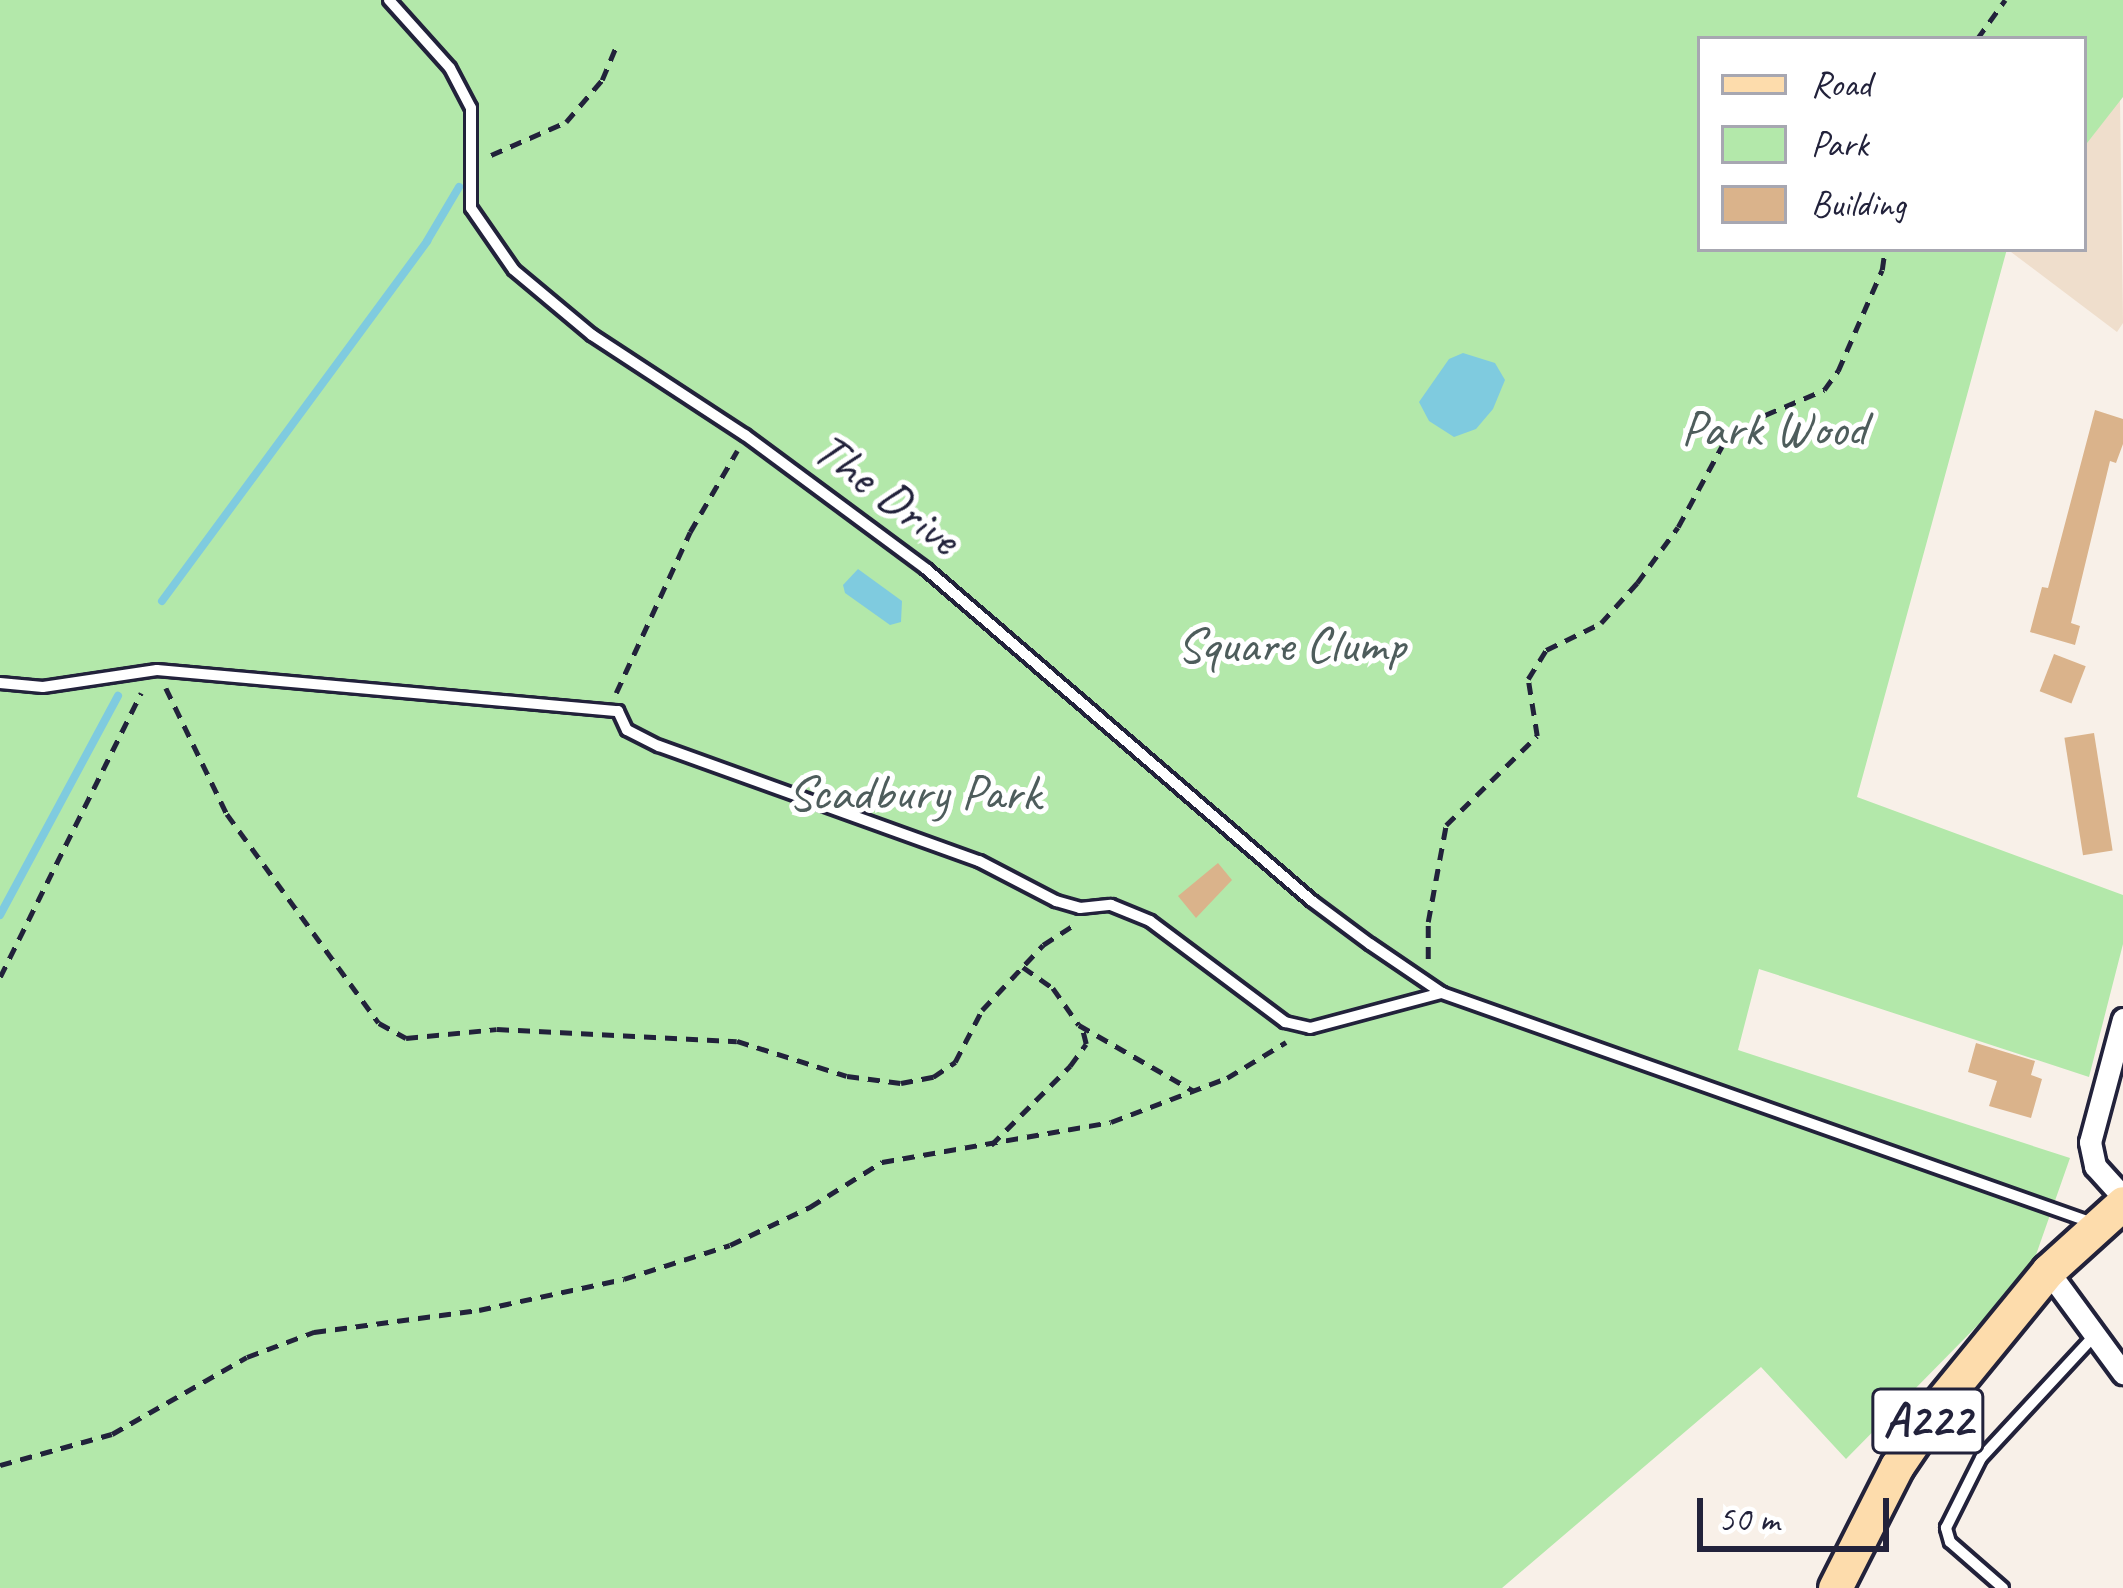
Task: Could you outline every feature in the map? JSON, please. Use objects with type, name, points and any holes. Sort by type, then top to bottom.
[{"type":"main road","name":"A222","points":[[1834,1588],[1898,1466],[1996,1331],[2048,1271],[2115,1208]]},
{"type":"street","points":[[2115,1208],[2095,1166],[2090,1142],[2123,1018]]},
{"type":"street","points":[[2048,1271],[2123,1373]]},
{"type":"lane","name":"The Drive","points":[[388,0],[450,68],[471,109],[471,208],[514,271],[592,334],[746,435],[926,569],[1312,901],[1437,990],[2115,1208]]},
{"type":"lane","points":[[0,683],[44,687],[158,670],[618,711],[627,730],[659,746],[979,861],[1056,901],[1080,908],[1111,905],[1150,921],[1285,1022],[1310,1028],[1437,990]]},
{"type":"lane","points":[[2003,1588],[1950,1542],[1946,1528],[1981,1458],[2095,1335]]},
{"type":"path","points":[[1990,0],[1998,9]]},
{"type":"path","points":[[1979,36],[2005,0]]},
{"type":"path","points":[[468,163],[527,143],[566,122],[602,80],[618,42]]},
{"type":"path","points":[[1437,990],[1428,922],[1446,825],[1538,736],[1528,679],[1546,650],[1600,622],[1637,583],[1678,527],[1723,444],[1766,415],[1824,390],[1838,370],[1873,290],[1884,252]]},
{"type":"path","points":[[608,709],[690,532],[746,435]]},
{"type":"path","points":[[158,670],[226,814],[380,1022],[406,1038],[497,1029],[736,1041],[848,1076],[901,1083],[933,1077],[955,1062],[982,1010],[1023,967],[1065,929],[1111,905]]},
{"type":"path","points":[[0,977],[11,964],[87,793],[158,670]]},
{"type":"path","points":[[990,1146],[1086,1044],[1082,1028],[1053,988],[1023,967]]},
{"type":"path","points":[[1082,1028],[1194,1090]]},
{"type":"path","points":[[0,1465],[112,1434],[247,1357],[314,1332],[479,1310],[624,1279],[730,1245],[810,1207],[882,1162],[1111,1122],[1227,1078],[1310,1028]]},
{"type":"shaded area","points":[[2120,99],[2123,323],[2117,332],[2011,252],[2087,252],[2087,143]]},
{"type":"green space","name":"Scadbury Park","points":[[0,0],[2123,0],[2123,97],[2087,143],[2087,36],[1697,36],[1697,252],[2006,252],[1857,797],[2123,895],[2123,944],[2089,1077],[1759,969],[1738,1050],[2070,1158],[2030,1272],[1846,1459],[1761,1367],[1502,1588],[0,1588]]},
{"type":"water","points":[[1463,353],[1495,363],[1505,380],[1493,409],[1476,429],[1454,437],[1429,421],[1419,402],[1449,359]]},
{"type":"water","points":[[858,569],[902,601],[901,622],[890,625],[845,593],[843,585]]},
{"type":"building","points":[[2095,410],[2123,419],[2123,444],[2116,463],[2110,461],[2071,623],[2080,626],[2075,645],[2030,632],[2042,587],[2048,588]]},
{"type":"building","points":[[2054,654],[2086,666],[2071,704],[2040,691]]},
{"type":"building","points":[[2094,733],[2113,851],[2083,855],[2064,738]]},
{"type":"building","points":[[1218,863],[1232,880],[1196,918],[1178,896]]},
{"type":"building","points":[[1976,1043],[2035,1061],[2031,1075],[2042,1079],[2031,1118],[1989,1106],[1997,1081],[1968,1072]]},
{"type":"waterway","points":[[162,601],[427,241],[459,187]]},
{"type":"waterway","points":[[0,915],[118,696]]},
{"type":"park label","name":"Park Wood","points":[[1774,428]]},
{"type":"park label","name":"Square Clump","points":[[1291,644]]}]
